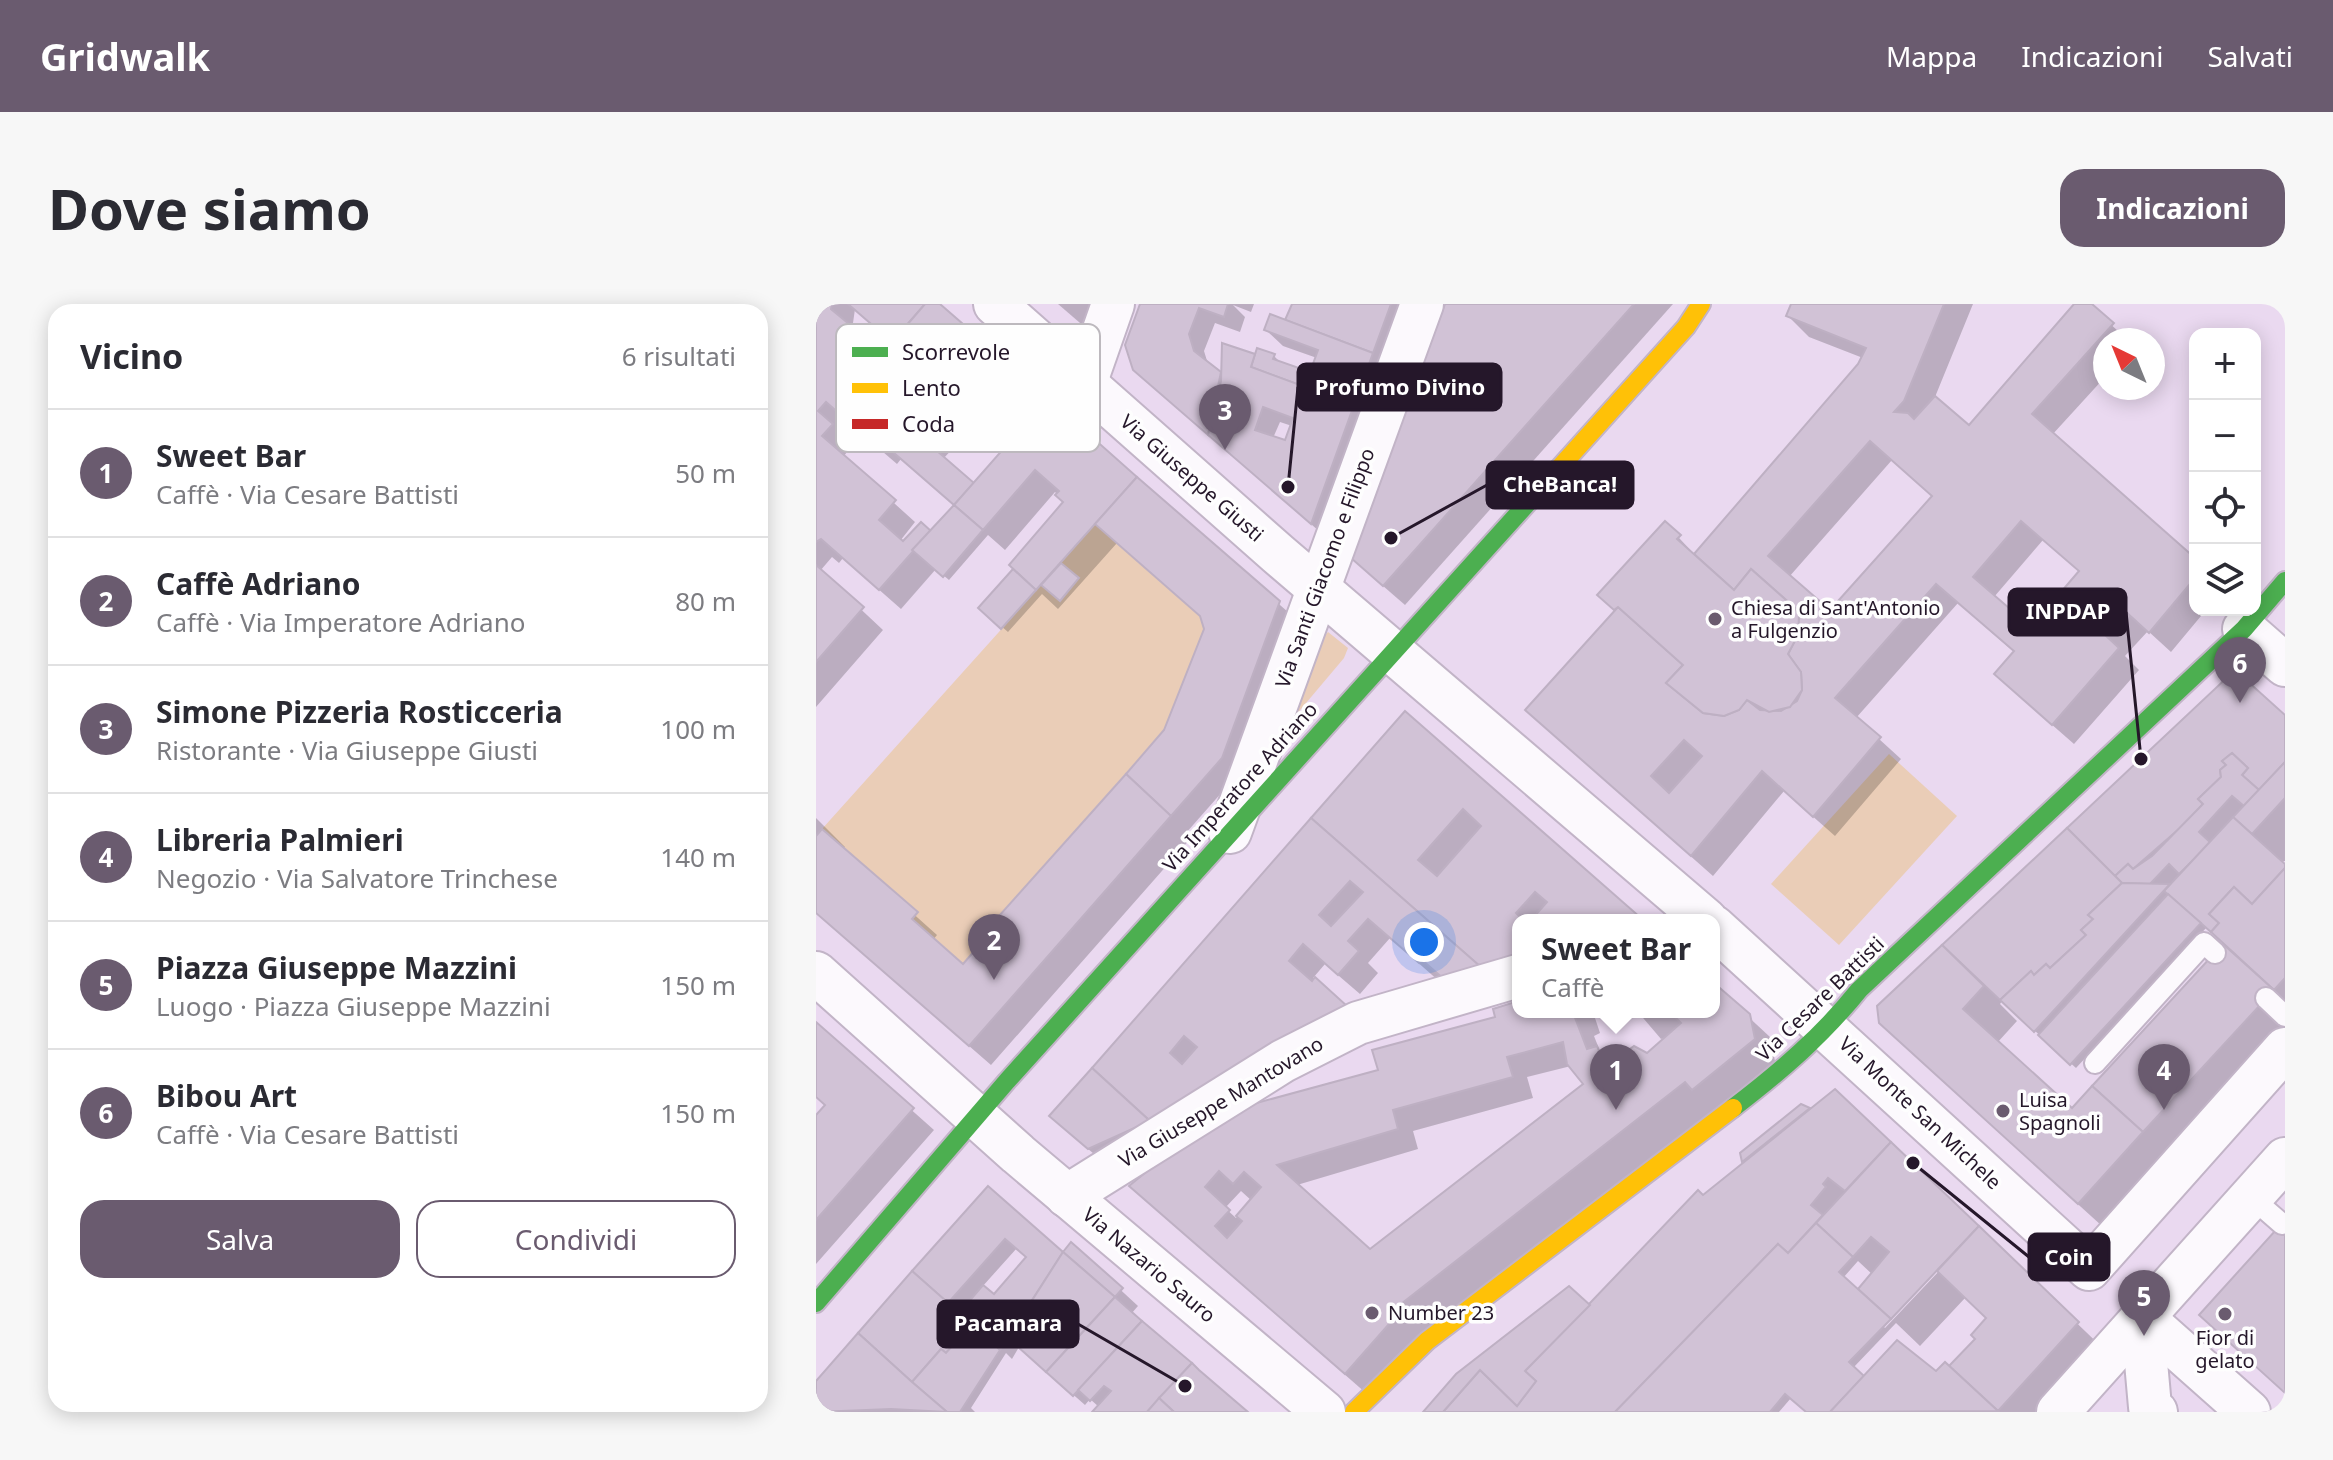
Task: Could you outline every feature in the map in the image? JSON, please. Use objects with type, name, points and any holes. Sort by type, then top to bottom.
[{"type":"street","name":"Via Giuseppe Giusti","points":[[995,304],[1018,324]]},
{"type":"street","points":[[1100,341],[1113,304]]},
{"type":"street","name":"Via Santi Giacomo e Filippo","points":[[1230,832],[1422,304]]},
{"type":"street","name":"Via Imperatore Adriano","points":[[816,1303],[977,1116],[1392,650],[1686,327],[1701,304]]},
{"type":"street","name":"Via Giuseppe Giusti","points":[[1100,397],[1392,650]]},
{"type":"street","name":"Via Cesare Battisti","points":[[1354,1412],[1427,1341],[1784,1069],[1828,1028],[1859,990],[2244,629],[2285,581]]},
{"type":"street","points":[[2244,629],[2285,665]]},
{"type":"street","points":[[1392,650],[1699,914]]},
{"type":"street","name":"Via Monte San Michele","points":[[1720,932],[2089,1269],[2285,1049]]},
{"type":"street","name":"Via Nazario Sauro","points":[[816,973],[1067,1196],[1324,1412]]},
{"type":"street","name":"Via Giuseppe Mantovano","points":[[1067,1196],[1283,1061],[1358,1023],[1512,978]]},
{"type":"street","points":[[2058,1412],[2285,1159]]},
{"type":"street","points":[[2142,1317],[2151,1410]]},
{"type":"street","points":[[2142,1317],[2249,1412]]},
{"type":"lane","points":[[2095,1063],[2204,943],[2215,953]]},
{"type":"lane","points":[[2266,998],[2285,1016]]},
{"type":"lane","points":[[2251,1197],[2282,1224]]},
{"type":"shaded area","points":[[1095,524],[1200,616],[1204,629],[1164,730],[974,945],[977,948],[963,964],[912,919],[917,912],[822,829],[1041,585],[1060,600],[1079,578],[1061,563]]},
{"type":"shaded area","points":[[1328,632],[1348,648],[1344,658],[1290,722],[1323,637]]},
{"type":"shaded area","points":[[1889,754],[1957,816],[1839,945],[1771,884]]},
{"type":"building","points":[[816,304],[832,304],[831,309],[849,324],[836,324],[836,411],[826,402],[818,411],[833,424],[822,436],[836,448],[836,452],[840,452],[896,500],[879,520],[903,541],[921,522],[931,531],[879,590],[821,539],[816,542]]},
{"type":"building","points":[[848,304],[925,304],[908,324],[871,324]]},
{"type":"building","points":[[925,304],[940,304],[963,324],[908,324]]},
{"type":"building","points":[[1140,304],[1228,304],[1224,317],[1199,308],[1189,334],[1194,351],[1221,372],[1208,435],[1133,370],[1125,345]]},
{"type":"building","points":[[1292,304],[1391,304],[1373,353],[1285,320]]},
{"type":"building","points":[[1445,304],[1634,304],[1383,586],[1351,558]]},
{"type":"building","points":[[1791,304],[1944,304],[1904,401],[1894,412],[1908,413],[1914,419],[1935,396],[1969,425],[2074,304],[2092,304],[2114,323],[2109,328],[2093,328],[2093,346],[2032,414],[2189,553],[2189,585],[2149,633],[2126,612],[2105,635],[2119,648],[2052,725],[1994,674],[2014,651],[1936,584],[1835,698],[1881,737],[1813,817],[1762,771],[1691,856],[1525,710],[1618,607],[1683,665],[1666,683],[1703,713],[1724,716],[1739,710],[1747,700],[1760,710],[1781,711],[1797,701],[1802,690],[1801,672],[1788,654],[1798,635],[1799,615],[1795,608],[1751,569],[1734,590],[1694,554],[1858,364],[1866,348],[1786,316]],"holes":[[[1870,441],[1932,496],[1830,610],[1768,556]],[[2021,521],[2079,571],[2031,627],[1973,577]],[[1684,740],[1702,756],[1669,793],[1651,776]]]},
{"type":"building","points":[[1270,314],[1373,353],[1354,405],[1251,367],[1257,348],[1275,354],[1273,359],[1310,372],[1318,350],[1264,330]]},
{"type":"building","points":[[1222,343],[1255,354],[1251,367],[1354,405],[1311,524],[1208,435],[1221,381]],"holes":[[[1263,407],[1293,418],[1285,440],[1255,430]]]},
{"type":"building","points":[[1100,444],[1137,477],[1036,590],[1009,565],[1063,502],[1055,495],[1059,491],[1035,470],[983,530],[954,505],[1001,452],[1100,452]]},
{"type":"building","points":[[893,452],[938,452],[974,483],[954,505]]},
{"type":"building","points":[[1137,477],[1280,601],[1222,758],[1171,816],[1126,774],[1164,730],[1204,629],[1200,616],[1095,524]]},
{"type":"building","points":[[954,505],[983,530],[943,577],[912,550]]},
{"type":"building","name":"Chiesa di Sant'Antonio a Fulgenzio","points":[[1665,521],[1681,535],[1677,539],[1734,590],[1751,569],[1795,608],[1799,615],[1798,635],[1788,654],[1801,672],[1802,690],[1790,707],[1769,712],[1747,700],[1739,710],[1724,716],[1703,713],[1666,683],[1683,665],[1618,607],[1614,610],[1597,595]]},
{"type":"building","points":[[1061,563],[1079,578],[1060,601],[1041,585]]},
{"type":"building","points":[[816,565],[864,607],[816,662]]},
{"type":"building","points":[[1013,569],[1036,590],[1001,629],[978,608]]},
{"type":"building","points":[[2235,670],[2285,715],[2285,762],[2259,790],[2242,775],[2248,768],[2232,753],[2222,761],[2226,765],[2220,770],[2221,777],[2198,799],[2203,804],[2187,822],[2133,869],[2128,864],[2115,876],[2067,828]]},
{"type":"building","points":[[1405,711],[1636,914],[1536,914],[1547,902],[1535,892],[1517,914],[1512,914],[1512,959],[1482,968],[1311,818]],"holes":[[[1463,809],[1481,826],[1437,876],[1418,860]]]},
{"type":"building","points":[[2232,753],[2248,768],[2242,775],[2259,790],[2244,806],[2232,796],[2199,832],[2211,843],[2179,874],[2169,864],[2150,884],[2122,883],[2115,876],[2128,864],[2133,869],[2152,856],[2203,804],[2198,799],[2221,777],[2220,770],[2226,765],[2222,761]]},
{"type":"building","points":[[2285,762],[2285,798],[2252,834],[2233,817]]},
{"type":"building","points":[[1126,774],[1171,816],[969,1046],[816,913],[816,836],[822,829],[918,912],[912,919],[963,964],[977,948],[973,945]]},
{"type":"building","points":[[2233,817],[2285,864],[2285,868],[2252,904],[2234,887],[2209,914],[2219,923],[2211,932],[2164,891]]},
{"type":"building","points":[[1311,818],[1482,968],[1445,980],[1421,959],[1419,963],[1368,919],[1348,941],[1359,951],[1338,975],[1303,944],[1289,961],[1312,981],[1315,977],[1347,1006],[1150,1121],[1092,1068]],"holes":[[[1350,881],[1363,892],[1331,926],[1319,915]],[[1184,1036],[1197,1047],[1182,1064],[1170,1053]]]},
{"type":"building","points":[[2067,828],[2122,883],[2088,915],[2093,919],[2081,930],[2086,935],[2050,968],[2046,964],[2034,975],[2031,971],[2000,1000],[1942,945]]},
{"type":"building","points":[[2285,868],[2285,978],[2274,990],[2211,932],[2219,923],[2209,914],[2234,887],[2252,904]]},
{"type":"building","points":[[2122,883],[2170,884],[2034,1032],[2000,1000],[2031,971],[2034,975],[2046,964],[2050,968],[2086,935],[2081,930],[2093,919],[2088,915]]},
{"type":"building","points":[[2168,894],[2201,923],[2070,1065],[2038,1035]]},
{"type":"building","points":[[2223,944],[2274,990],[2143,1132],[2092,1086]]},
{"type":"building","points":[[1942,945],[1984,986],[1963,1009],[2072,1108],[2092,1086],[2143,1132],[2078,1204],[1879,1023],[1877,1006]]},
{"type":"building","points":[[1720,988],[1750,1014],[1755,1039],[1692,1090],[1685,1082],[1392,1311],[1397,1315],[1345,1374],[1129,1186],[1191,1135],[1242,1107],[1378,1070],[1372,1050],[1495,1017],[1493,1009],[1512,1003],[1512,1018],[1575,1018],[1587,1049],[1597,1046],[1604,1062],[1594,1068],[1598,1073],[1634,1046],[1647,1053],[1681,1023],[1676,1018],[1720,1018]],"holes":[[[1563,1042],[1567,1064],[1583,1084],[1370,1249],[1277,1165],[1398,1129],[1393,1110],[1513,1077],[1507,1057]],[[1219,1171],[1233,1184],[1244,1172],[1261,1187],[1236,1216],[1242,1221],[1227,1238],[1215,1226],[1230,1210],[1205,1187]]]},
{"type":"building","points":[[816,1022],[914,1108],[816,1220],[816,1115],[825,1105],[816,1097]]},
{"type":"building","points":[[1092,1068],[1150,1121],[1088,1149],[1049,1116]]},
{"type":"building","points":[[1835,1089],[1891,1142],[1845,1191],[1828,1178],[1823,1184],[1826,1187],[1811,1205],[1823,1215],[1788,1253],[1778,1244],[1615,1412],[1443,1412],[1480,1370],[1517,1406],[1536,1381],[1525,1371],[1698,1190],[1703,1195]]},
{"type":"building","points":[[1801,1104],[1810,1108],[1742,1162],[1740,1153]]},
{"type":"building","points":[[1891,1142],[1979,1226],[1891,1319],[1858,1289],[1889,1252],[1871,1237],[1853,1257],[1816,1223]]},
{"type":"building","points":[[988,1186],[1063,1252],[1000,1350],[960,1312],[983,1285],[994,1294],[1026,1257],[1005,1239],[948,1303],[912,1271]]},
{"type":"building","points":[[2285,1220],[2285,1393],[2199,1315]]},
{"type":"building","points":[[1816,1223],[1853,1257],[1839,1272],[1891,1319],[1849,1362],[1864,1376],[1830,1412],[1806,1412],[1785,1394],[1770,1412],[1615,1412],[1778,1244],[1788,1253]]},
{"type":"building","points":[[1979,1226],[2079,1322],[1998,1411],[1949,1366],[1975,1339],[1971,1335],[1986,1318],[1937,1271]]},
{"type":"building","points":[[1071,1242],[1123,1288],[1115,1297],[1063,1252]]},
{"type":"building","points":[[1063,1252],[1115,1297],[1046,1372],[1008,1338]]},
{"type":"building","points":[[912,1271],[972,1324],[946,1353],[941,1349],[912,1382],[858,1333]]},
{"type":"building","points":[[1569,1286],[1590,1305],[1525,1371],[1536,1381],[1517,1406],[1480,1370],[1443,1412],[1423,1412],[1456,1374]]},
{"type":"building","points":[[1115,1297],[1142,1321],[1073,1396],[1046,1372]]},
{"type":"building","points":[[1142,1321],[1192,1363],[1147,1412],[1092,1412],[1111,1391],[1104,1386],[1090,1401],[1078,1390]]},
{"type":"building","points":[[972,1324],[1000,1350],[960,1412],[947,1412],[912,1382],[941,1349],[946,1353]]},
{"type":"building","points":[[858,1333],[947,1412],[891,1409],[816,1412],[816,1381]]},
{"type":"building","points":[[1897,1340],[1936,1371],[1945,1362],[1998,1411],[1830,1412]]},
{"type":"building","points":[[1192,1363],[1248,1412],[1174,1412],[1159,1398]]},
{"type":"building","points":[[1159,1398],[1174,1412],[1147,1412]]},
{"type":"traffic: fast","points":[[816,1303],[1007,1081],[1543,486]]},
{"type":"traffic: fast","points":[[1733,1108],[1800,1053],[1859,990],[2244,629],[2285,581]]},
{"type":"traffic: slow","points":[[1543,486],[1686,327],[1701,304]]},
{"type":"traffic: slow","points":[[1354,1412],[1427,1341],[1733,1108]]},
{"type":"place","name":"Simone Pizzeria Rosticceria","points":[[1225,450]]},
{"type":"place","name":"Profumo Divino","points":[[1288,487]]},
{"type":"place","name":"CheBanca!","points":[[1391,538]]},
{"type":"place","name":"Chiesa di Sant'Antonio a Fulgenzio","points":[[1715,619]]},
{"type":"place","name":"Bibou Art","points":[[2240,703]]},
{"type":"place","name":"INPDAP","points":[[2141,759]]},
{"type":"place","name":"Caffè Adriano","points":[[994,980]]},
{"type":"place","name":"Sweet Bar","points":[[1616,1110]]},
{"type":"place","name":"Libreria Palmieri","points":[[2164,1110]]},
{"type":"place","name":"Luisa Spagnoli","points":[[2003,1111]]},
{"type":"place","name":"Coin","points":[[1913,1163]]},
{"type":"place","name":"Number 23","points":[[1372,1313]]},
{"type":"place","name":"Fior di gelato","points":[[2225,1314]]},
{"type":"place","name":"Piazza Giuseppe Mazzini","points":[[2144,1336]]},
{"type":"place","name":"Pacamara","points":[[1185,1386]]}]
